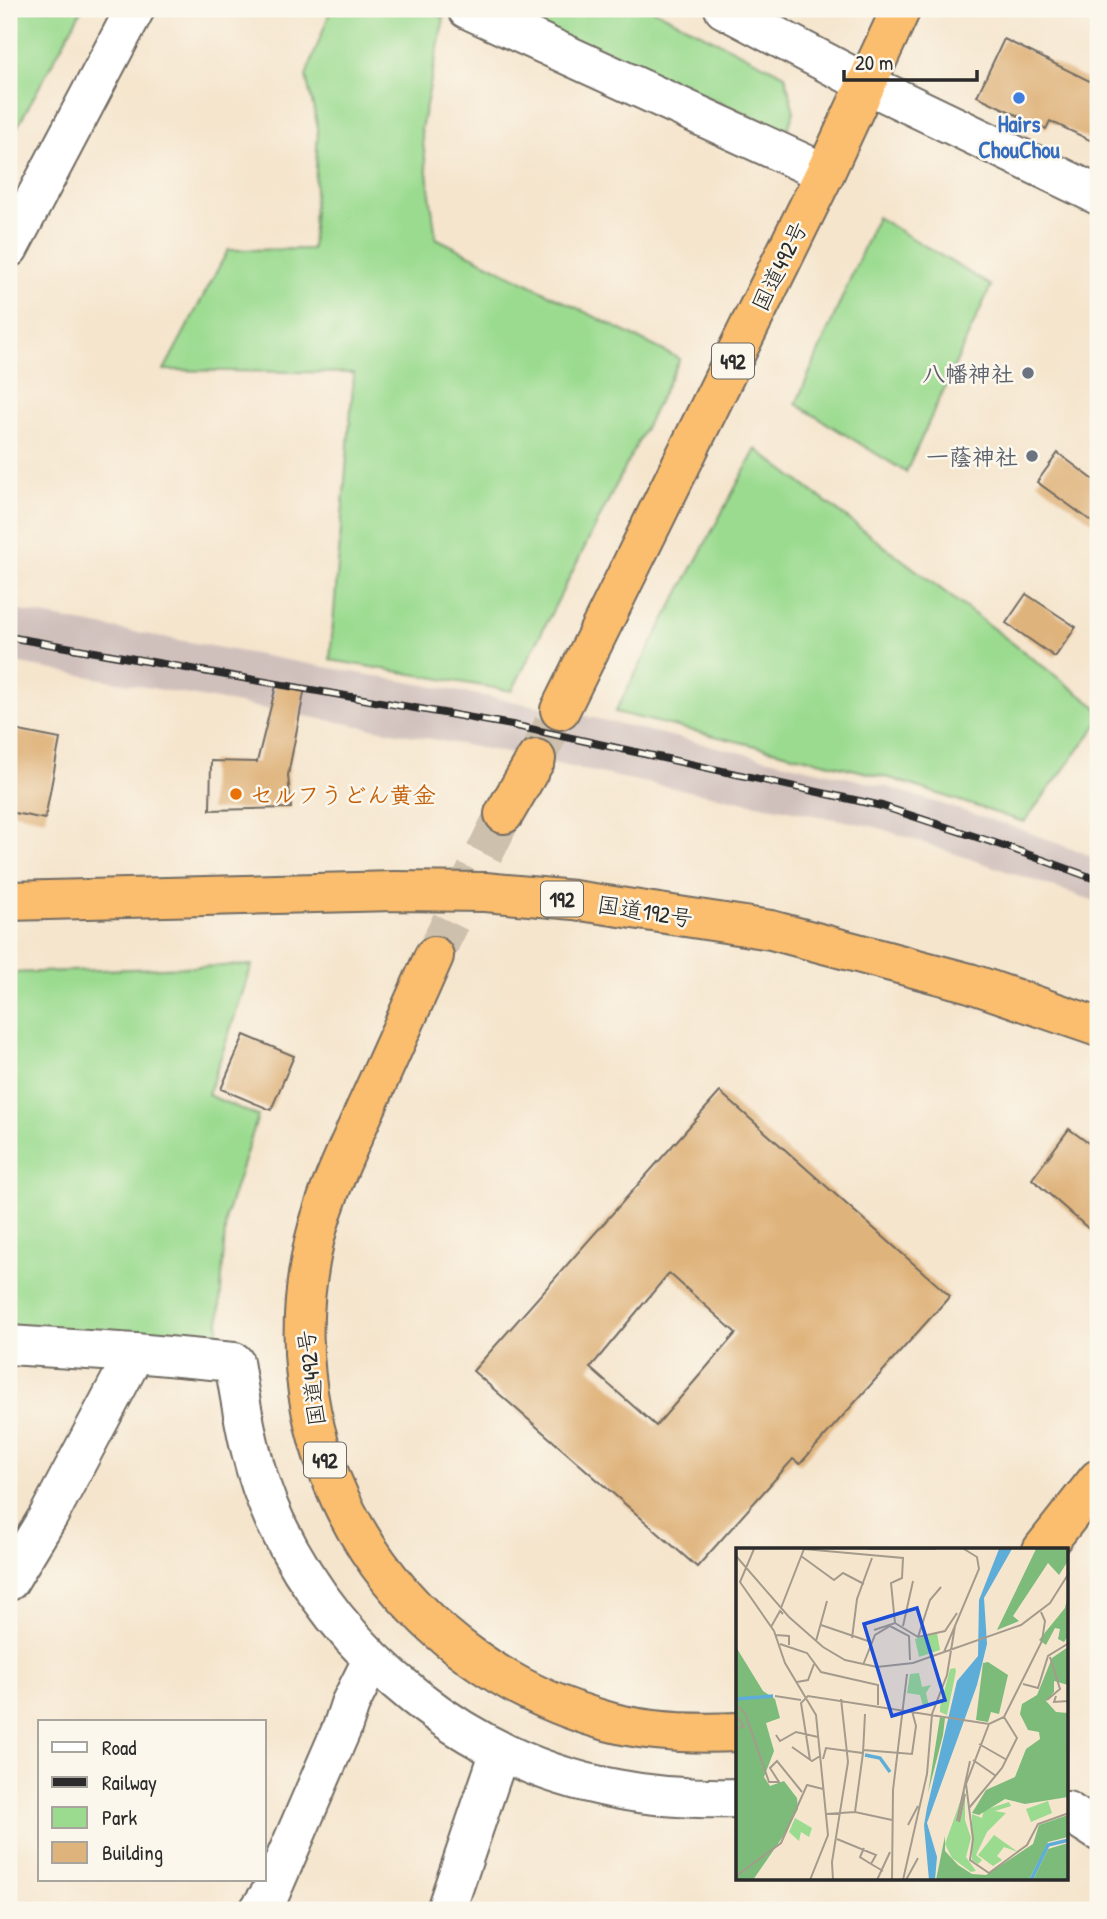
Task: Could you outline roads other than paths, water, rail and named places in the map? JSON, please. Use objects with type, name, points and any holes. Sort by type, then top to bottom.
[{"type":"highway","name":"国道492号","points":[[560,710],[825,173],[901,9]]},
{"type":"highway","points":[[504,814],[536,759]]},
{"type":"highway","name":"国道192号","points":[[9,901],[395,891],[485,892],[574,900],[771,930],[970,983],[1098,1027]]},
{"type":"highway","name":"国道492号","points":[[434,956],[327,1196],[311,1256],[305,1298],[306,1373],[315,1428],[327,1465],[359,1536],[380,1567],[424,1618],[456,1646],[491,1671],[568,1709],[613,1722],[656,1730],[705,1734],[736,1732]]},
{"type":"highway","points":[[1044,1548],[1098,1479]]},
{"type":"street","points":[[9,248],[135,9]]},
{"type":"street","points":[[467,9],[825,173]]},
{"type":"street","points":[[724,9],[867,85],[1098,195]]},
{"type":"street","points":[[9,1346],[233,1362],[250,1453],[274,1520],[308,1581],[340,1625],[372,1660],[429,1709],[500,1751],[556,1773],[615,1789],[676,1797],[736,1798]]},
{"type":"street","points":[[9,1581],[49,1516],[135,1353]]},
{"type":"street","points":[[259,1910],[270,1894],[350,1704],[372,1660]]},
{"type":"street","points":[[446,1910],[500,1751]]},
{"type":"street","points":[[1068,1812],[1098,1831]]},
{"type":"tunnel","points":[[536,759],[560,710]]},
{"type":"tunnel","points":[[434,956],[504,814]]},
{"type":"railway","points":[[9,637],[512,725],[882,806],[1098,880]]},
{"type":"place","name":"Hairs ChouChou","points":[[1019,98]]},
{"type":"place","name":"八幡神社","points":[[1028,373]]},
{"type":"place","name":"一蔭神社","points":[[1032,456]]},
{"type":"place","name":"セルフうどん黄金","points":[[236,794]]}]
